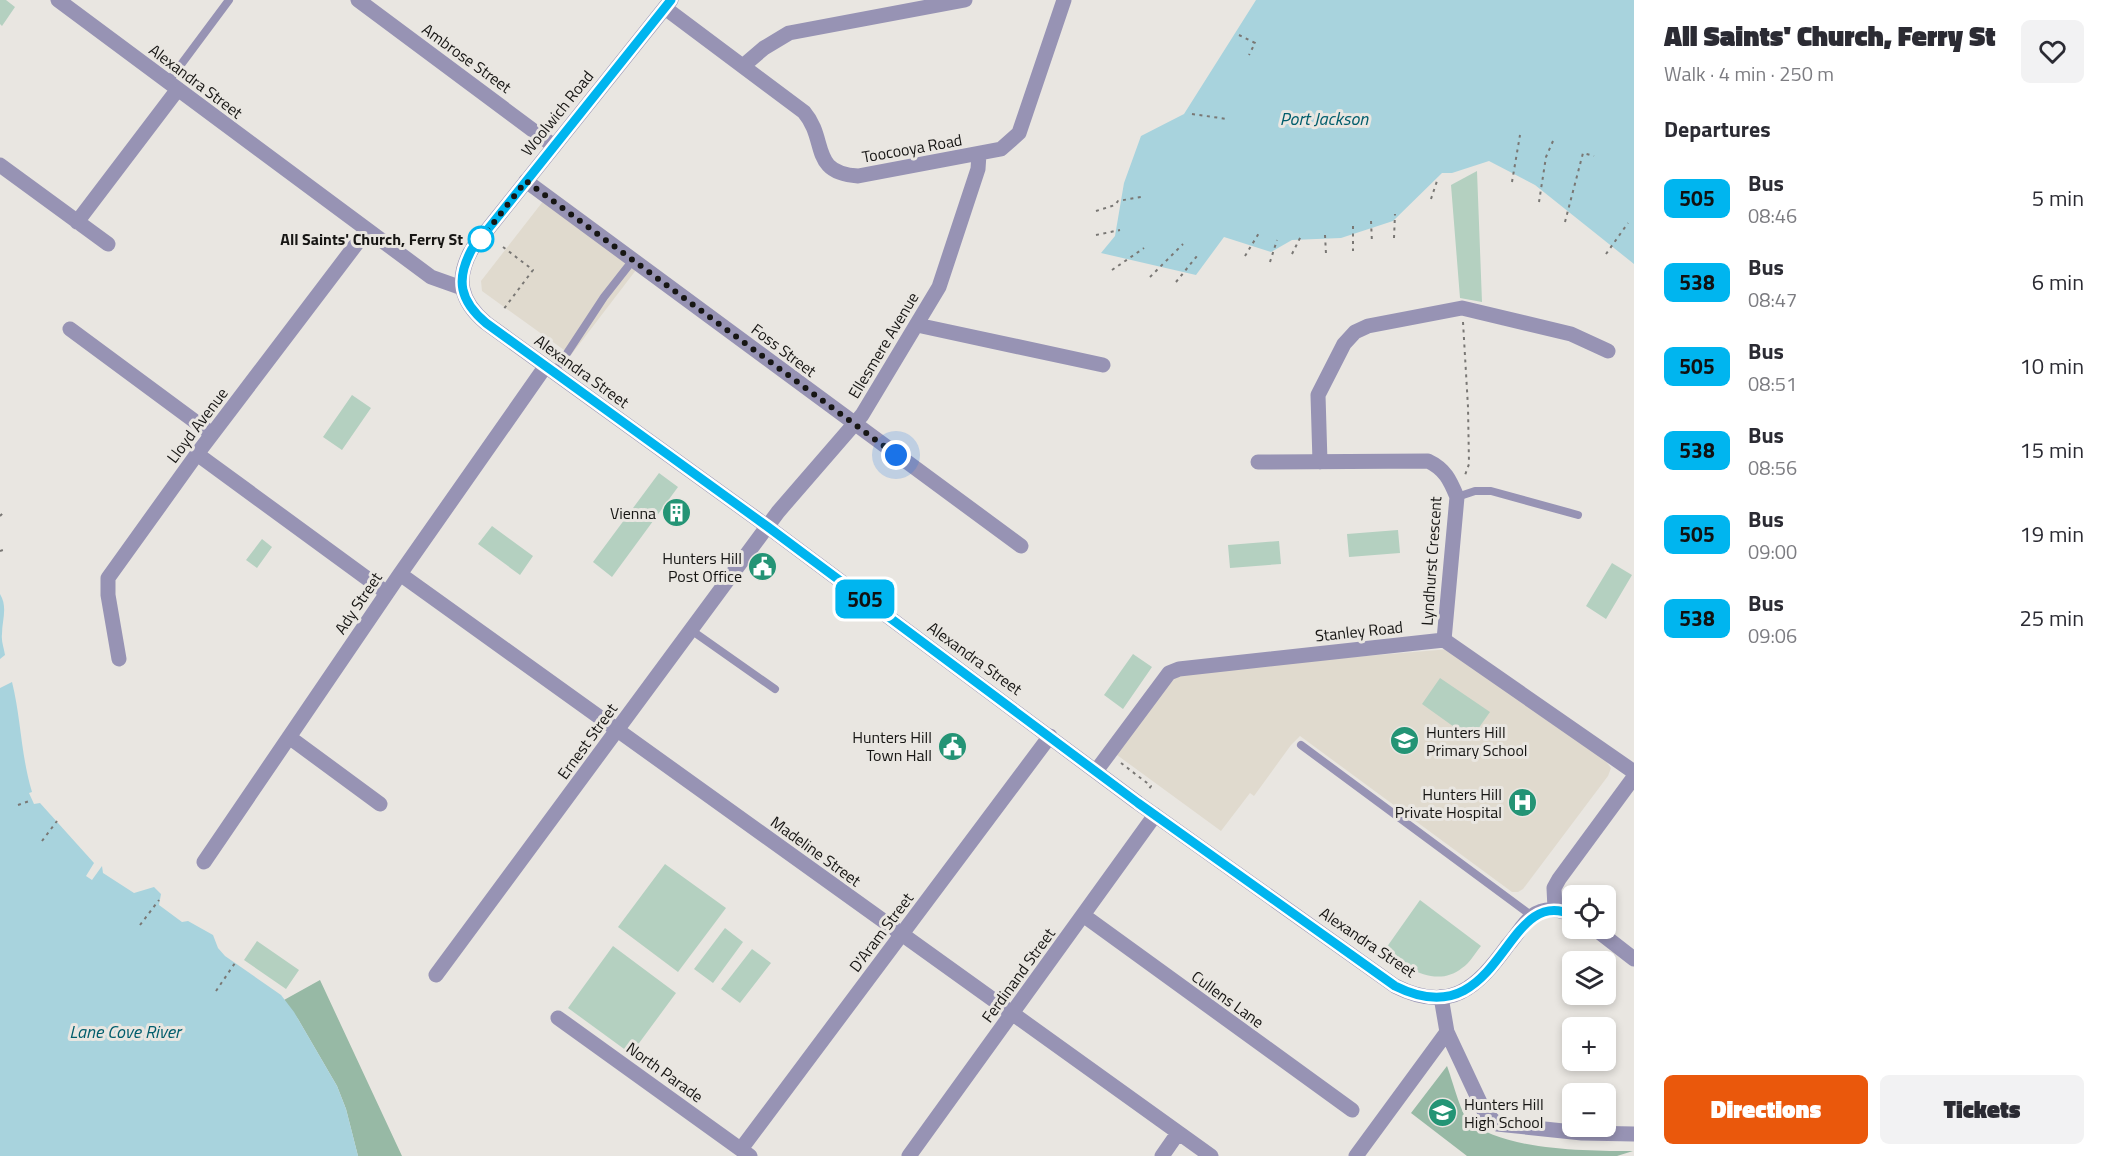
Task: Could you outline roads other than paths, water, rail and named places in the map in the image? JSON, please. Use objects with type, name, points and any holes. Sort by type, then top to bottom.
[{"type":"street","name":"Alexandra Street","points":[[58,0],[430,277],[462,288],[468,305],[480,318],[768,527],[1155,815],[1395,986],[1423,996],[1441,997],[1465,990],[1488,972],[1533,916]]},
{"type":"street","name":"Ambrose Street","points":[[358,0],[554,146]]},
{"type":"street","points":[[743,66],[764,48],[789,33],[965,0]]},
{"type":"street","name":"Toocooya Road","points":[[668,4],[743,66],[804,112],[811,120],[828,165],[837,172],[858,176],[979,154],[1000,148],[1019,133],[1064,0]]},
{"type":"street","name":"Woolwich Road","points":[[462,288],[464,267],[472,249],[668,4]]},
{"type":"street","points":[[77,222],[173,86]]},
{"type":"street","name":"Ellesmere Avenue","points":[[768,527],[862,415],[939,287],[978,169],[979,154]]},
{"type":"street","points":[[0,165],[108,244]]},
{"type":"street","name":"Foss Street","points":[[526,181],[1021,546]]},
{"type":"street","name":"Lloyd Avenue","points":[[118,659],[108,595],[108,578],[197,454],[367,230]]},
{"type":"street","points":[[1320,462],[1318,395],[1344,344],[1354,332],[1368,326],[1462,308],[1571,334],[1608,351]]},
{"type":"street","points":[[917,325],[1103,365]]},
{"type":"street","points":[[70,329],[212,434]]},
{"type":"street","name":"Ady Street","points":[[204,862],[400,574],[550,370]]},
{"type":"street","points":[[197,454],[387,593]]},
{"type":"street","name":"Lyndhurst Crescent","points":[[1258,462],[1428,461],[1439,466],[1448,476],[1457,496],[1444,640]]},
{"type":"street","name":"Ernest Street","points":[[436,975],[768,527]]},
{"type":"street","name":"Madeline Street","points":[[400,574],[1211,1156]]},
{"type":"street","points":[[1444,640],[1634,772]]},
{"type":"street","name":"Stanley Road","points":[[1096,771],[1169,673],[1179,669],[1444,640]]},
{"type":"street","name":"D'Aram Street","points":[[746,1153],[902,934],[1050,736]]},
{"type":"street","points":[[289,737],[380,804]]},
{"type":"street","points":[[1555,909],[1554,888],[1559,879],[1634,777]]},
{"type":"street","name":"Ferdinand Street","points":[[909,1156],[1155,815]]},
{"type":"street","points":[[1533,916],[1546,910],[1555,909],[1562,911]]},
{"type":"street","name":"Cullens Lane","points":[[1083,915],[1352,1110]]},
{"type":"street","points":[[1608,939],[1634,959]]},
{"type":"street","points":[[1441,997],[1447,1032],[1484,1111],[1497,1124],[1582,1133],[1634,1134]]},
{"type":"street","name":"North Parade","points":[[558,1018],[746,1153]]},
{"type":"street","points":[[1356,1156],[1447,1032]]},
{"type":"street","points":[[1162,1156],[1178,1133]]},
{"type":"lane","points":[[173,86],[229,0]]},
{"type":"lane","points":[[550,370],[633,260]]},
{"type":"lane","points":[[1457,496],[1475,491],[1491,491],[1578,515]]},
{"type":"lane","points":[[692,630],[775,688]]},
{"type":"lane","points":[[1301,745],[1533,916]]},
{"type":"water","name":"Port Jackson","points":[[1256,0],[1634,0],[1634,264],[1535,185],[1489,161],[1452,173],[1442,173],[1393,221],[1341,238],[1292,240],[1271,252],[1224,237],[1196,275],[1101,253],[1115,236],[1124,183],[1141,136],[1184,114]]},
{"type":"water","points":[[0,594],[4,609],[2,642],[5,655],[0,659]]},
{"type":"water","name":"Lane Cove River","points":[[12,682],[32,792],[29,793],[34,804],[40,803],[94,863],[86,876],[92,880],[102,866],[103,873],[134,893],[154,887],[161,894],[159,905],[182,922],[188,921],[213,935],[218,948],[225,956],[281,995],[294,1012],[337,1086],[346,1109],[358,1156],[0,1156],[0,688]]},
{"type":"place","name":"All Saints' Church, Ferry St","points":[[481,239]]},
{"type":"place","name":"Vienna","points":[[677,513]]},
{"type":"place","name":"Hunters Hill Post Office","points":[[763,567]]},
{"type":"place","name":"Hunters Hill Primary School","points":[[1405,741]]},
{"type":"place","name":"Hunters Hill Town Hall","points":[[953,746]]},
{"type":"place","name":"Hunters Hill Private Hospital","points":[[1523,803]]},
{"type":"place","name":"Hunters Hill High School","points":[[1443,1113]]}]
